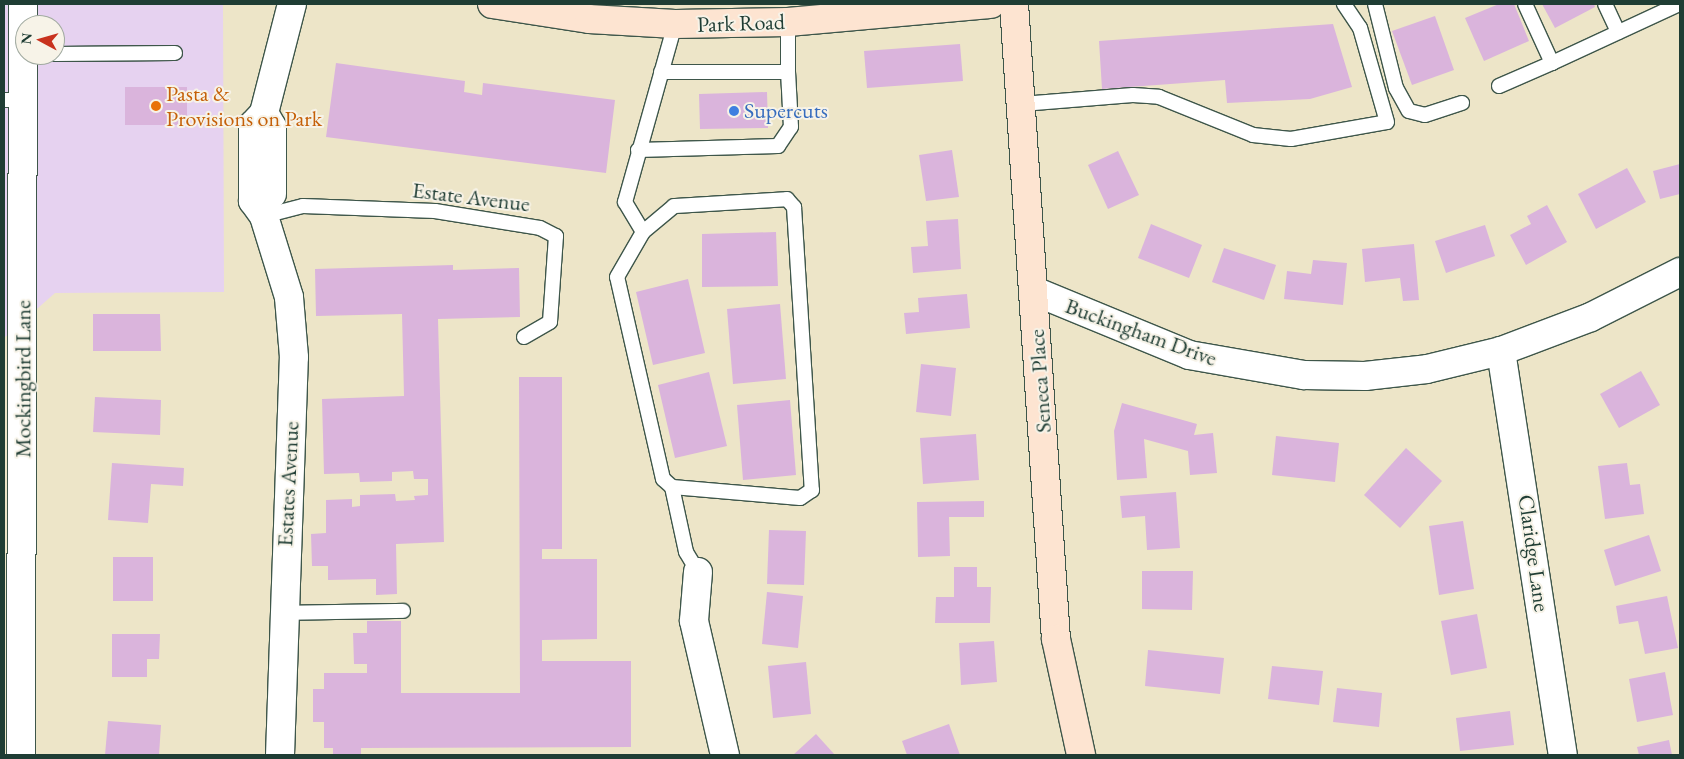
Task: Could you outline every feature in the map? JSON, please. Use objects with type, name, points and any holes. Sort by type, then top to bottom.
[{"type":"street","points":[[264,216],[272,200],[262,159],[272,127],[264,113],[292,4]]},
{"type":"street","name":"Park Road","points":[[492,4],[589,18],[675,24],[788,22],[991,4]]},
{"type":"street","name":"Seneca Place","points":[[1014,4],[1056,639],[1081,755]]},
{"type":"street","name":"Mockingbird Lane","points":[[21,755],[14,315],[13,100],[22,65]]},
{"type":"street","name":"Estates Avenue","points":[[264,216],[289,297],[294,357],[283,613],[280,755]]},
{"type":"street","name":"Buckingham Drive","points":[[1034,291],[1189,355],[1274,371],[1365,376],[1427,369],[1501,351],[1591,317],[1680,272]]},
{"type":"street","name":"Claridge Lane","points":[[1501,351],[1563,755]]},
{"type":"street","points":[[698,572],[694,621],[725,755]]},
{"type":"lane","points":[[1022,104],[1134,95],[1159,98],[1252,135],[1291,139],[1387,122],[1360,28],[1344,4]]},
{"type":"lane","points":[[1375,4],[1396,88],[1409,111],[1425,115],[1462,103]]},
{"type":"lane","points":[[1525,4],[1552,63]]},
{"type":"lane","points":[[1605,4],[1618,32]]},
{"type":"lane","points":[[1499,86],[1679,4]]},
{"type":"lane","points":[[638,150],[778,146],[791,127],[788,22]]},
{"type":"lane","points":[[643,232],[625,202],[638,150],[675,24]]},
{"type":"lane","points":[[65,54],[175,52]]},
{"type":"lane","points":[[661,72],[788,72]]},
{"type":"lane","points":[[672,487],[800,498],[812,490],[794,207],[787,199],[674,206],[643,232],[617,277],[663,479],[672,487],[686,552],[698,572]]},
{"type":"lane","name":"Estate Avenue","points":[[264,216],[303,206],[435,211],[540,228],[556,236],[550,322],[524,337]]},
{"type":"lane","points":[[283,613],[403,611]]},
{"type":"shaded area","points":[[4,4],[223,4],[224,292],[55,293],[4,338]]},
{"type":"building","points":[[1499,4],[1514,4],[1529,41],[1484,61],[1465,18]]},
{"type":"building","points":[[1542,4],[1594,4],[1595,7],[1555,28]]},
{"type":"building","points":[[1435,16],[1454,70],[1412,85],[1392,31]]},
{"type":"building","points":[[1333,24],[1352,87],[1310,99],[1227,103],[1225,80],[1102,89],[1099,41]]},
{"type":"building","points":[[960,44],[963,81],[867,88],[864,51]]},
{"type":"building","points":[[336,63],[465,81],[464,92],[482,95],[483,83],[615,100],[606,173],[326,137]]},
{"type":"building","name":"Pasta & Provisions on Park","points":[[125,87],[187,87],[187,125],[125,125]]},
{"type":"building","name":"Supercuts","points":[[767,92],[768,128],[700,129],[699,94]]},
{"type":"building","points":[[952,150],[959,197],[926,201],[919,155]]},
{"type":"building","points":[[1118,151],[1139,195],[1108,209],[1088,165]]},
{"type":"building","points":[[1680,164],[1680,194],[1660,199],[1653,171]]},
{"type":"building","points":[[1627,168],[1646,202],[1596,229],[1578,194]]},
{"type":"building","points":[[1547,205],[1567,242],[1526,265],[1510,235],[1531,224],[1527,216]]},
{"type":"building","points":[[958,219],[961,269],[913,273],[911,247],[928,246],[926,221]]},
{"type":"building","points":[[1151,224],[1202,245],[1189,278],[1138,258]]},
{"type":"building","points":[[1485,225],[1495,256],[1446,273],[1435,241]]},
{"type":"building","points":[[776,232],[778,286],[702,287],[702,234]]},
{"type":"building","points":[[1414,244],[1419,300],[1403,301],[1400,278],[1365,282],[1362,249]]},
{"type":"building","points":[[1224,248],[1276,265],[1264,300],[1212,282]]},
{"type":"building","points":[[1313,260],[1347,263],[1343,305],[1284,299],[1287,271],[1311,274]]},
{"type":"building","points":[[453,265],[453,270],[519,268],[520,317],[438,319],[444,542],[396,544],[397,594],[376,595],[376,579],[328,580],[328,566],[312,566],[311,534],[326,533],[326,500],[352,499],[352,507],[360,506],[360,495],[395,494],[396,501],[415,500],[414,496],[428,495],[428,479],[414,479],[413,471],[392,472],[392,481],[360,482],[359,473],[324,474],[322,399],[404,396],[402,314],[316,316],[315,269]]},
{"type":"building","points":[[688,279],[705,353],[653,365],[636,292]]},
{"type":"building","points":[[967,294],[970,328],[906,334],[904,313],[919,312],[918,298]]},
{"type":"building","points":[[780,304],[786,379],[733,384],[727,309]]},
{"type":"building","points":[[93,314],[160,314],[161,351],[93,351]]},
{"type":"building","points":[[921,364],[956,368],[951,416],[916,412]]},
{"type":"building","points":[[1641,371],[1660,405],[1619,428],[1600,394]]},
{"type":"building","points":[[709,372],[727,446],[675,458],[658,385]]},
{"type":"building","points":[[519,377],[562,377],[562,549],[542,549],[542,559],[597,559],[597,639],[542,640],[542,661],[631,661],[631,747],[361,748],[361,755],[333,755],[333,748],[324,748],[324,722],[313,722],[313,689],[324,689],[324,673],[367,673],[367,664],[354,664],[353,633],[367,633],[367,621],[401,621],[401,693],[520,693]]},
{"type":"building","points":[[95,397],[161,400],[160,435],[93,432]]},
{"type":"building","points":[[790,400],[796,475],[743,480],[737,405]]},
{"type":"building","points":[[1122,403],[1197,424],[1194,435],[1213,433],[1217,473],[1190,475],[1188,451],[1144,439],[1147,478],[1117,480],[1114,431]]},
{"type":"building","points":[[976,434],[979,480],[923,484],[920,438]]},
{"type":"building","points":[[1276,436],[1339,443],[1335,482],[1272,475]]},
{"type":"building","points":[[1406,448],[1442,481],[1400,528],[1364,495]]},
{"type":"building","points":[[112,463],[184,468],[183,486],[151,484],[148,523],[108,520]]},
{"type":"building","points":[[1627,463],[1630,485],[1640,484],[1644,514],[1605,519],[1598,466]]},
{"type":"building","points":[[1176,492],[1180,548],[1147,550],[1145,516],[1122,518],[1120,496]]},
{"type":"building","points":[[984,501],[984,517],[949,517],[950,556],[918,557],[917,502]]},
{"type":"building","points":[[1463,521],[1474,589],[1439,595],[1429,526]]},
{"type":"building","points":[[769,530],[806,531],[804,585],[767,584]]},
{"type":"building","points":[[1649,535],[1661,571],[1615,586],[1604,550]]},
{"type":"building","points":[[113,557],[153,557],[153,601],[113,601]]},
{"type":"building","points":[[954,567],[977,567],[977,587],[991,587],[990,623],[935,623],[936,597],[954,597]]},
{"type":"building","points":[[1142,571],[1193,571],[1192,610],[1142,609]]},
{"type":"building","points":[[767,592],[803,596],[798,648],[762,644]]},
{"type":"building","points":[[1667,596],[1678,648],[1645,654],[1638,621],[1619,624],[1616,606]]},
{"type":"building","points":[[1477,614],[1487,668],[1451,675],[1441,621]]},
{"type":"building","points":[[112,634],[160,634],[159,659],[147,659],[147,677],[112,677]]},
{"type":"building","points":[[994,641],[997,682],[961,685],[959,643]]},
{"type":"building","points":[[1148,650],[1224,658],[1220,694],[1145,686]]},
{"type":"building","points":[[806,662],[811,714],[773,718],[768,666]]},
{"type":"building","points":[[1272,666],[1323,671],[1319,705],[1268,699]]},
{"type":"building","points":[[1665,672],[1673,715],[1637,722],[1629,679]]},
{"type":"building","points":[[1337,688],[1382,693],[1379,727],[1333,722]]},
{"type":"building","points":[[1510,711],[1514,745],[1460,751],[1456,718]]},
{"type":"building","points":[[108,721],[161,725],[159,755],[105,755]]},
{"type":"building","points":[[949,724],[960,755],[907,755],[902,741]]},
{"type":"building","points":[[816,734],[835,755],[793,755]]},
{"type":"building","points":[[1669,740],[1672,755],[1639,755],[1637,747]]},
{"type":"place","name":"Pasta & Provisions on Park","points":[[156,106]]},
{"type":"place","name":"Supercuts","points":[[734,111]]}]
